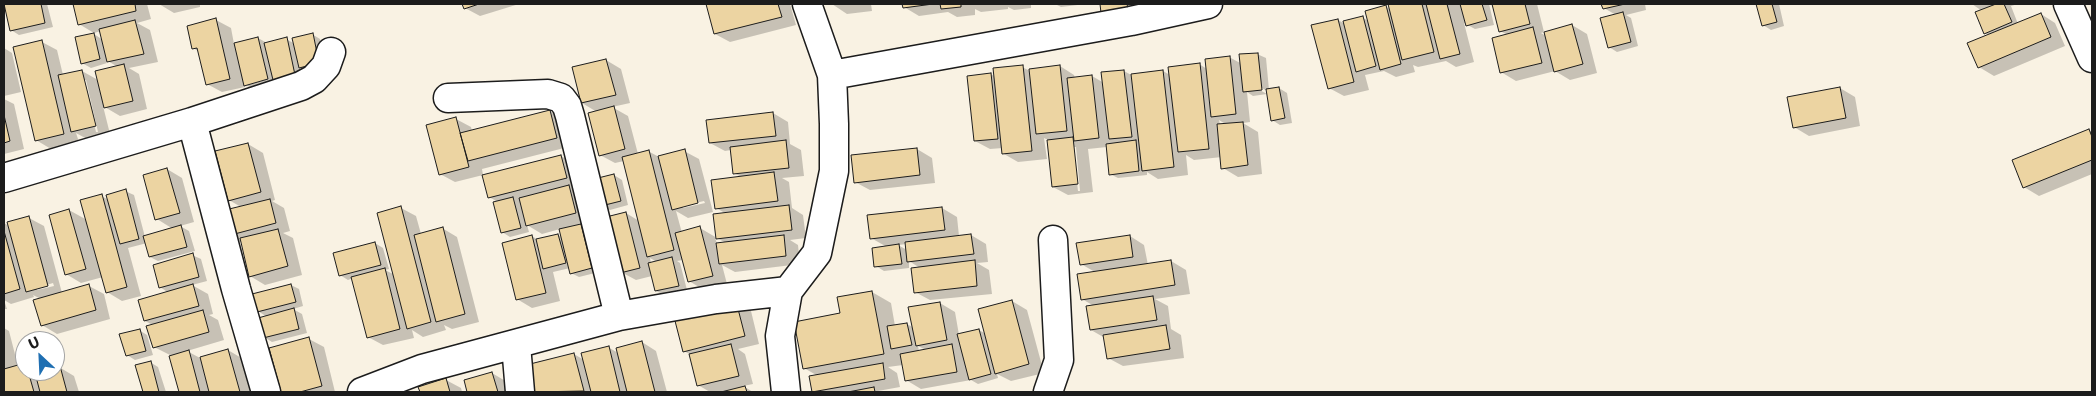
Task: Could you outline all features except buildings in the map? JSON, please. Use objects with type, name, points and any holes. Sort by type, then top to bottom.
[{"type":"street","points":[[786,392],[780,336],[788,291],[817,253],[834,171],[832,75],[807,4]]},
{"type":"street","points":[[832,75],[1131,21],[1208,4]]},
{"type":"street","points":[[2068,4],[2092,58]]},
{"type":"street","points":[[4,178],[192,122],[301,86],[314,79],[326,66],[331,52]]},
{"type":"street","points":[[448,98],[548,94],[561,98],[567,106],[570,116],[619,316]]},
{"type":"street","points":[[192,122],[236,289],[266,392]]},
{"type":"street","points":[[1048,392],[1059,360],[1053,240]]},
{"type":"street","points":[[362,392],[422,368],[516,345],[619,316],[716,299],[788,291]]},
{"type":"street","points":[[516,345],[520,392]]}]
